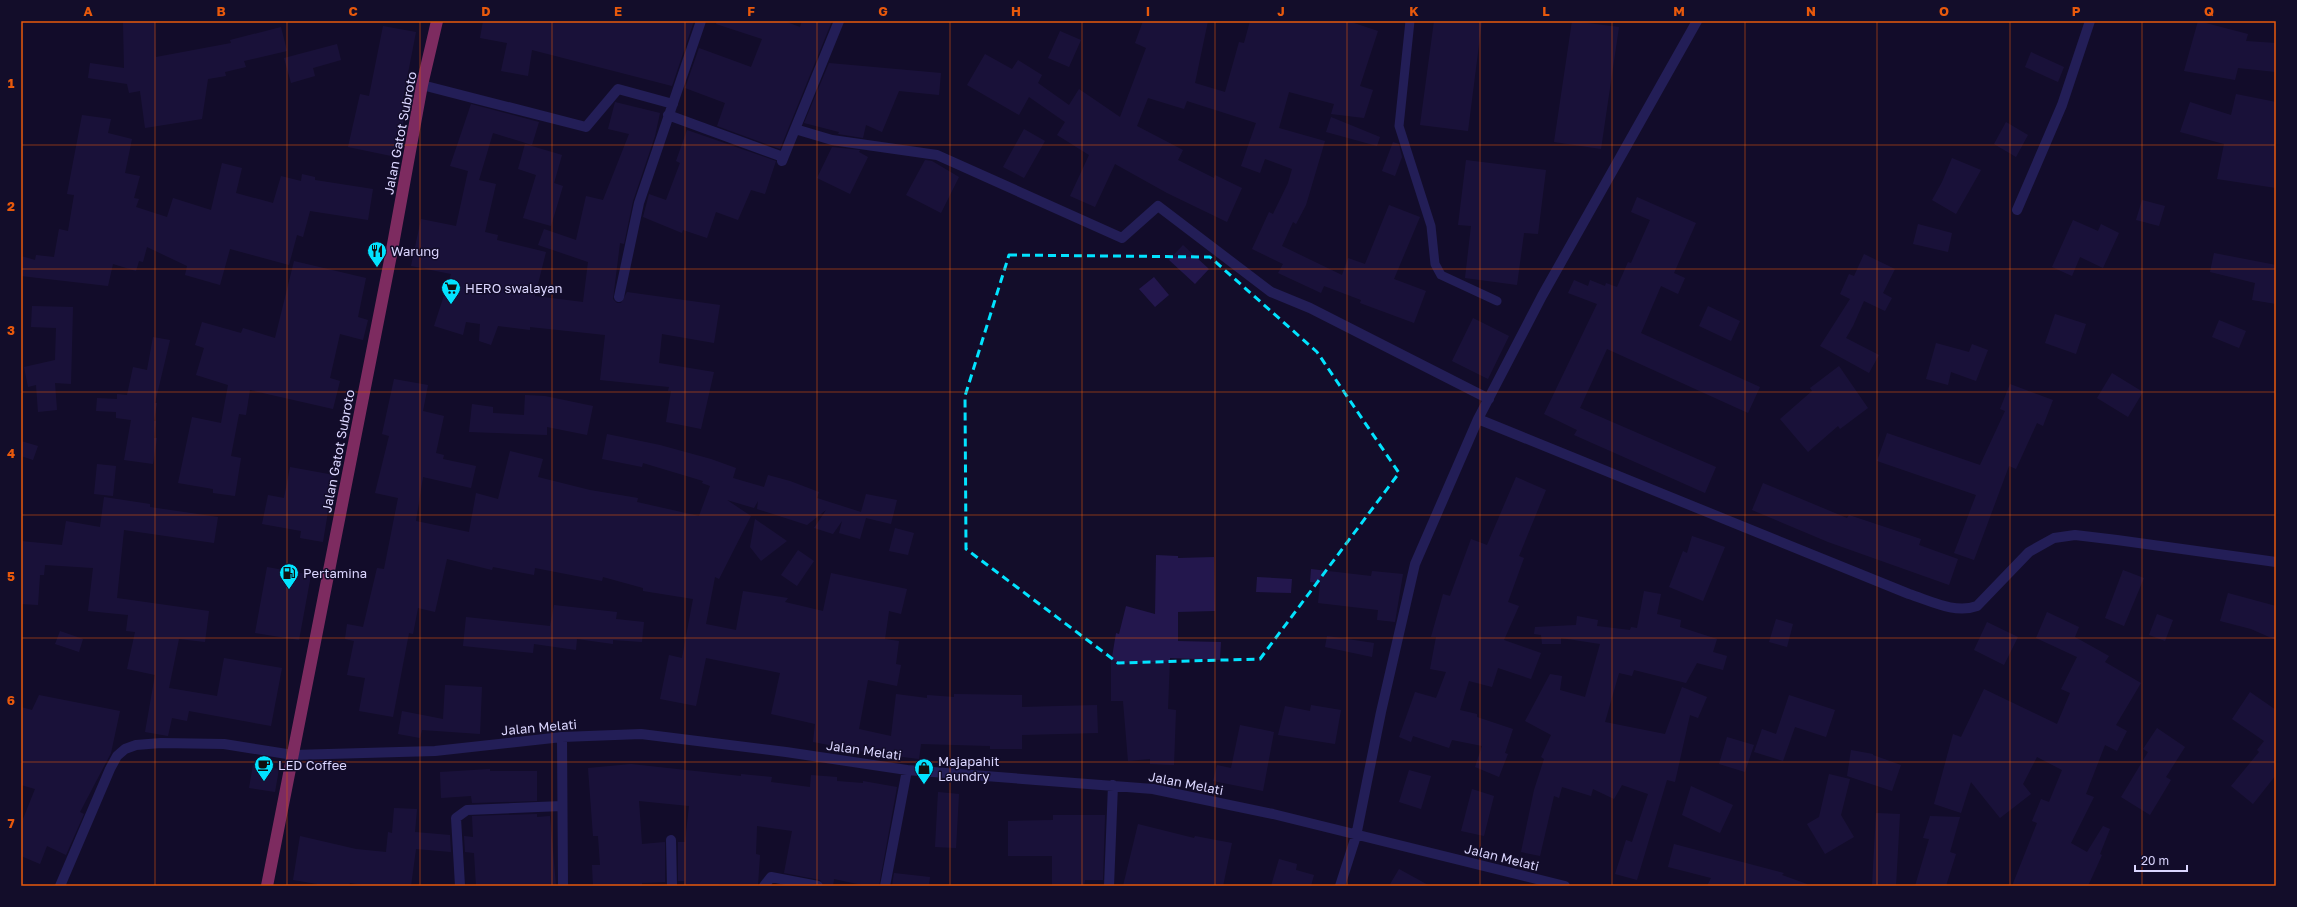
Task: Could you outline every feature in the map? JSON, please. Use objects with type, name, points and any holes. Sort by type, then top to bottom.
[{"type":"highway","name":"Jalan Gatot Subroto","points":[[267,886],[391,258],[422,85],[437,21]]},
{"type":"street","points":[[618,297],[639,203],[701,21]]},
{"type":"street","points":[[668,115],[782,159],[839,21]]},
{"type":"street","points":[[1340,886],[1356,836],[1381,712],[1416,564],[1478,419],[1542,296],[1697,21]]},
{"type":"street","points":[[2017,210],[2062,105],[2090,21]]},
{"type":"street","points":[[422,85],[586,127],[618,89],[673,104]]},
{"type":"street","points":[[795,129],[832,140],[937,155],[1122,238],[1158,206],[1271,292],[1310,308],[1489,399]]},
{"type":"street","points":[[1478,419],[1909,594],[1954,608],[1969,609],[1978,606],[2029,552],[2054,538],[2075,535],[2276,562]]},
{"type":"street","name":"Jalan Melati","points":[[60,886],[117,756],[125,749],[136,745],[193,742],[224,744],[293,755],[435,751],[562,737],[641,734],[786,752],[907,770],[1113,784],[1153,789],[1200,798],[1566,886]]},
{"type":"street","points":[[562,737],[563,886]]},
{"type":"street","points":[[885,886],[907,770]]},
{"type":"street","points":[[1109,886],[1113,784]]},
{"type":"street","points":[[460,886],[456,818],[462,812],[467,810],[562,806]]},
{"type":"street","points":[[671,840],[672,886]]},
{"type":"street","points":[[764,886],[766,881],[771,877],[818,886]]},
{"type":"lane","points":[[1410,21],[1399,126],[1431,226],[1434,264],[1441,275],[1496,301]]},
{"type":"highlighted area","points":[[1009,255],[1210,257],[1317,352],[1399,473],[1260,659],[1118,663],[966,549],[965,396]]},
{"type":"building","points":[[123,21],[155,21],[156,57],[231,43],[230,40],[281,27],[287,51],[244,61],[246,67],[225,72],[226,76],[208,79],[202,119],[145,128],[140,91],[129,93],[127,84],[88,78],[90,63],[124,68]]},
{"type":"building","points":[[483,21],[694,21],[672,86],[532,50],[528,76],[501,71],[507,43],[480,38]]},
{"type":"building","points":[[717,21],[784,21],[800,27],[802,21],[832,21],[780,149],[717,126],[725,103],[685,88],[699,48],[751,67],[762,39],[716,24]]},
{"type":"building","points":[[1143,21],[1208,21],[1195,83],[1225,92],[1239,42],[1244,43],[1250,21],[1348,21],[1378,31],[1360,86],[1373,90],[1364,118],[1331,114],[1334,104],[1289,92],[1279,128],[1325,141],[1306,205],[1296,224],[1293,222],[1282,246],[1342,275],[1348,258],[1365,264],[1389,205],[1420,217],[1394,279],[1426,291],[1414,323],[1360,303],[1361,300],[1324,286],[1321,293],[1278,273],[1283,264],[1252,249],[1269,212],[1273,214],[1288,183],[1292,169],[1265,159],[1260,173],[1241,166],[1256,123],[1187,101],[1184,109],[1148,98],[1137,126],[1183,150],[1178,160],[1214,178],[1215,175],[1242,188],[1227,222],[1167,193],[1115,164],[1095,207],[1070,196],[1089,155],[1057,135],[1065,122],[1029,97],[1019,115],[967,85],[985,54],[1012,69],[1018,60],[1042,75],[1038,83],[1069,105],[1079,89],[1120,117],[1146,48],[1135,43]]},
{"type":"building","points":[[1434,21],[1482,21],[1468,131],[1420,125]]},
{"type":"building","points":[[1572,21],[1619,27],[1601,149],[1554,142]]},
{"type":"building","points":[[2198,21],[2248,34],[2246,41],[2276,43],[2276,72],[2238,68],[2235,80],[2184,71]]},
{"type":"building","points":[[383,26],[416,32],[402,104],[407,105],[396,157],[348,147],[360,94],[369,96]]},
{"type":"building","points":[[1060,31],[1081,40],[1069,67],[1048,58]]},
{"type":"building","points":[[337,44],[341,60],[313,68],[315,76],[291,83],[284,58]]},
{"type":"building","points":[[2031,52],[2064,67],[2058,82],[2025,67]]},
{"type":"building","points":[[829,63],[941,73],[939,95],[899,91],[882,132],[866,125],[863,138],[838,134],[839,132],[804,123]]},
{"type":"building","points":[[2236,94],[2276,102],[2276,188],[2217,179],[2224,144],[2180,132],[2190,102],[2231,115]]},
{"type":"building","points":[[615,102],[660,113],[655,136],[633,201],[624,244],[620,243],[613,299],[617,303],[621,303],[627,292],[720,305],[714,343],[662,334],[659,363],[714,372],[701,429],[666,422],[671,391],[668,391],[669,387],[600,380],[605,335],[530,327],[530,330],[498,326],[491,345],[479,341],[480,324],[466,322],[463,335],[434,326],[451,274],[411,266],[421,219],[456,226],[468,171],[450,166],[471,104],[539,122],[532,145],[493,133],[479,180],[496,184],[485,232],[498,235],[497,240],[546,252],[535,296],[583,302],[588,262],[538,245],[544,229],[576,240],[586,196],[603,200],[629,134],[608,129]]},
{"type":"building","points":[[82,115],[111,119],[108,133],[132,139],[125,173],[140,176],[134,198],[139,199],[136,207],[167,217],[173,198],[211,210],[222,163],[242,168],[236,193],[273,203],[281,176],[301,181],[302,174],[315,177],[315,180],[373,189],[368,220],[310,211],[303,237],[297,235],[289,265],[230,249],[220,285],[185,275],[187,266],[147,247],[143,262],[139,261],[136,271],[113,264],[108,286],[21,276],[21,256],[35,260],[36,255],[54,257],[59,229],[68,231],[74,195],[67,194]]},
{"type":"building","points":[[1331,117],[1380,137],[1377,146],[1326,132]]},
{"type":"building","points":[[2006,122],[2028,135],[2016,157],[1994,144]]},
{"type":"building","points":[[1024,129],[1045,141],[1024,178],[1003,167]]},
{"type":"building","points":[[687,130],[776,161],[765,194],[751,190],[738,220],[716,212],[707,238],[683,230],[682,233],[643,217],[649,194],[666,200],[680,163],[676,161]]},
{"type":"building","points":[[1393,142],[1399,144],[1402,157],[1395,176],[1382,171]]},
{"type":"building","points":[[525,144],[562,155],[554,183],[563,186],[551,226],[523,218],[536,175],[518,169]]},
{"type":"building","points":[[832,147],[860,150],[859,152],[868,157],[850,194],[817,178]]},
{"type":"building","points":[[1952,158],[1981,170],[1956,214],[1932,200],[1942,182]]},
{"type":"building","points":[[925,160],[932,161],[959,177],[941,213],[906,195]]},
{"type":"building","points":[[1466,160],[1546,170],[1538,234],[1524,233],[1517,285],[1465,278],[1471,226],[1458,225]]},
{"type":"building","points":[[1637,197],[1696,223],[1674,273],[1685,278],[1678,294],[1661,286],[1641,333],[1760,387],[1748,413],[1607,349],[1580,408],[1716,467],[1705,493],[1574,435],[1577,430],[1544,414],[1597,304],[1568,293],[1574,280],[1588,286],[1590,280],[1605,286],[1606,283],[1617,287],[1628,262],[1631,263],[1650,220],[1631,212]]},
{"type":"building","points":[[2142,200],[2165,206],[2159,226],[2136,220]]},
{"type":"building","points":[[2073,220],[2098,231],[2101,224],[2119,233],[2103,268],[2080,257],[2072,276],[2052,267]]},
{"type":"building","points":[[1918,224],[1952,233],[1948,252],[1913,244]]},
{"type":"building","points":[[1183,245],[1209,269],[1195,284],[1169,260]]},
{"type":"building","points":[[2214,253],[2276,265],[2276,304],[2252,300],[2255,283],[2210,272]]},
{"type":"building","points":[[1864,254],[1895,269],[1883,293],[1892,298],[1885,311],[1864,301],[1846,338],[1879,355],[1869,373],[1820,346],[1850,299],[1840,294],[1849,274],[1854,276]]},
{"type":"building","points":[[294,261],[366,278],[358,317],[368,320],[363,340],[340,334],[330,378],[340,381],[333,409],[250,390],[246,415],[239,414],[231,456],[241,458],[235,496],[213,493],[213,489],[178,483],[192,417],[221,423],[228,385],[196,375],[204,348],[195,345],[202,322],[241,333],[243,328],[275,338]]},
{"type":"building","points":[[1154,277],[1169,295],[1155,307],[1139,289]]},
{"type":"building","points":[[32,306],[73,307],[71,384],[55,383],[57,410],[38,412],[36,385],[28,387],[24,367],[55,360],[56,328],[31,327]]},
{"type":"building","points":[[1708,306],[1740,321],[1731,341],[1699,326]]},
{"type":"building","points":[[2055,314],[2086,324],[2076,354],[2045,343]]},
{"type":"building","points":[[1473,318],[1509,336],[1488,379],[1452,361]]},
{"type":"building","points":[[2219,320],[2246,331],[2239,348],[2212,337]]},
{"type":"building","points":[[153,337],[170,340],[155,403],[157,403],[154,421],[156,421],[154,438],[157,438],[153,464],[124,460],[131,420],[116,418],[116,412],[96,411],[97,398],[117,399],[117,394],[127,395],[133,367],[147,370]]},
{"type":"building","points":[[1936,343],[1969,352],[1972,344],[1988,350],[1976,381],[1951,372],[1948,385],[1926,379]]},
{"type":"building","points":[[1839,366],[1868,408],[1840,429],[1838,426],[1808,452],[1780,419],[1812,391],[1810,388]]},
{"type":"building","points":[[2112,373],[2143,392],[2128,417],[2097,398]]},
{"type":"building","points":[[394,379],[428,385],[423,411],[444,416],[436,453],[444,455],[443,459],[476,466],[471,488],[423,477],[416,521],[469,532],[476,493],[498,499],[510,451],[543,459],[538,477],[590,490],[638,498],[637,502],[699,516],[710,486],[702,483],[703,481],[643,463],[642,467],[602,459],[607,434],[660,445],[711,459],[736,468],[733,478],[764,487],[768,475],[790,481],[819,492],[817,498],[861,512],[866,494],[897,500],[891,524],[866,518],[860,539],[839,533],[842,521],[833,534],[814,528],[826,510],[807,525],[757,509],[758,501],[754,508],[727,500],[751,516],[719,579],[715,577],[706,624],[736,630],[743,591],[788,598],[785,602],[823,611],[831,573],[907,589],[901,614],[889,611],[885,639],[899,641],[896,664],[901,665],[897,686],[868,680],[859,729],[891,736],[896,694],[927,698],[927,695],[954,697],[954,694],[1022,695],[1022,707],[1097,705],[1098,733],[1022,735],[1022,749],[990,749],[990,746],[921,744],[919,759],[871,753],[813,742],[815,724],[771,714],[780,673],[706,658],[696,706],[660,699],[669,655],[682,658],[693,599],[643,591],[643,588],[603,577],[602,581],[535,568],[534,575],[493,567],[492,570],[447,559],[435,612],[418,608],[413,634],[409,633],[393,717],[359,711],[365,678],[347,675],[354,641],[345,639],[347,624],[363,627],[377,568],[384,569],[398,498],[375,493],[389,436],[382,434]]},
{"type":"building","points":[[2010,384],[2053,400],[2043,426],[2037,423],[2016,469],[2009,466],[1974,560],[1954,553],[1976,495],[1877,461],[1887,433],[1980,465],[2005,411],[2000,409]]},
{"type":"building","points":[[525,395],[545,396],[593,406],[587,435],[547,427],[547,435],[469,432],[472,404],[493,407],[493,413],[524,415]]},
{"type":"building","points":[[21,441],[38,446],[33,460],[21,456]]},
{"type":"building","points":[[97,464],[116,466],[113,496],[94,494]]},
{"type":"building","points":[[290,467],[334,475],[323,542],[300,538],[301,531],[262,524],[268,495],[284,498]]},
{"type":"building","points":[[1516,477],[1546,490],[1519,556],[1524,558],[1508,602],[1519,606],[1504,640],[1541,653],[1531,679],[1498,668],[1492,687],[1469,681],[1460,710],[1477,714],[1477,717],[1513,729],[1505,753],[1508,754],[1499,777],[1475,767],[1482,746],[1452,740],[1449,748],[1413,736],[1411,742],[1399,737],[1415,692],[1436,698],[1446,672],[1430,669],[1436,637],[1431,637],[1443,594],[1450,596],[1471,539],[1487,545]]},
{"type":"building","points":[[1763,483],[1847,518],[1849,515],[1921,539],[1919,545],[1958,559],[1949,585],[1828,542],[1752,510]]},
{"type":"building","points":[[104,497],[150,504],[150,507],[218,517],[214,543],[124,530],[117,598],[209,611],[205,642],[179,639],[169,688],[217,696],[224,658],[282,668],[271,726],[189,711],[187,721],[172,718],[168,736],[145,732],[155,675],[127,669],[135,632],[126,631],[128,615],[88,611],[93,568],[45,565],[44,575],[40,575],[38,605],[21,604],[21,541],[62,545],[66,521],[100,527]]},
{"type":"building","points":[[755,519],[787,541],[761,561],[750,547]]},
{"type":"building","points":[[895,528],[914,533],[908,555],[889,551]]},
{"type":"building","points":[[1692,536],[1725,547],[1703,601],[1669,587],[1683,551],[1687,553]]},
{"type":"building","points":[[798,550],[814,561],[797,586],[781,575]]},
{"type":"building","points":[[1156,555],[1178,556],[1178,558],[1214,557],[1215,611],[1178,612],[1178,641],[1221,642],[1220,660],[1170,658],[1168,709],[1176,710],[1174,765],[1150,764],[1150,759],[1128,761],[1123,701],[1111,701],[1111,663],[1116,633],[1119,634],[1126,606],[1155,614]]},
{"type":"building","points":[[267,567],[311,575],[299,640],[255,633]]},
{"type":"building","points":[[1311,569],[1371,576],[1372,571],[1403,574],[1395,622],[1377,620],[1378,610],[1318,603],[1320,583],[1310,582]]},
{"type":"building","points":[[2123,570],[2144,578],[2124,626],[2105,618]]},
{"type":"building","points":[[1257,577],[1292,579],[1291,593],[1256,592]]},
{"type":"building","points":[[1644,591],[1661,594],[1657,614],[1681,620],[1680,627],[1717,639],[1713,652],[1727,656],[1723,670],[1697,663],[1686,683],[1634,670],[1632,676],[1619,673],[1605,722],[1665,734],[1682,687],[1707,697],[1698,718],[1690,715],[1675,782],[1667,780],[1637,880],[1615,874],[1626,840],[1632,842],[1648,794],[1622,785],[1614,799],[1593,789],[1591,796],[1562,787],[1559,798],[1554,796],[1540,856],[1521,852],[1534,790],[1544,759],[1541,757],[1551,735],[1525,721],[1550,674],[1562,676],[1560,690],[1585,697],[1600,644],[1561,638],[1561,644],[1542,644],[1541,635],[1534,634],[1535,627],[1576,625],[1577,616],[1598,620],[1597,626],[1630,630],[1631,627],[1637,628]]},
{"type":"building","points":[[2228,593],[2276,606],[2276,640],[2251,629],[2220,621]]},
{"type":"building","points":[[554,605],[617,612],[616,619],[644,622],[642,642],[613,640],[613,644],[577,639],[576,650],[534,644],[533,653],[463,646],[466,617],[550,626]]},
{"type":"building","points":[[2047,612],[2079,627],[2075,637],[2109,656],[2105,662],[2141,683],[2116,725],[2127,731],[2117,751],[2105,745],[2086,794],[2094,797],[2071,843],[2087,852],[2103,826],[2110,829],[2100,854],[2102,855],[2088,886],[2012,886],[2037,823],[2032,821],[2041,799],[2049,802],[2062,770],[2037,757],[2023,784],[2031,794],[2000,818],[1971,782],[1961,813],[1934,804],[1953,734],[1961,737],[1984,689],[2057,724],[2070,693],[2061,689],[2077,657],[2036,638]]},
{"type":"building","points":[[2157,614],[2173,620],[2165,641],[2149,635]]},
{"type":"building","points":[[1776,619],[1793,624],[1787,647],[1769,642]]},
{"type":"building","points":[[1987,622],[2018,637],[2004,665],[1974,650]]},
{"type":"building","points":[[60,631],[83,639],[79,652],[55,644]]},
{"type":"building","points":[[1327,636],[1374,643],[1372,657],[1325,647]]},
{"type":"building","points":[[445,685],[482,687],[480,734],[422,730],[420,738],[398,734],[402,711],[443,719]]},
{"type":"building","points":[[2250,692],[2276,710],[2276,775],[2253,804],[2231,786],[2259,752],[2257,750],[2264,741],[2232,719]]},
{"type":"building","points":[[39,695],[120,711],[111,753],[80,812],[84,814],[66,855],[47,846],[40,864],[21,856],[21,824],[35,789],[21,785],[21,707],[32,710]]},
{"type":"building","points":[[1789,695],[1835,710],[1826,737],[1795,727],[1783,761],[1754,752],[1762,729],[1776,734]]},
{"type":"building","points":[[1311,705],[1341,710],[1335,744],[1278,735],[1285,706],[1310,711]]},
{"type":"building","points":[[1240,725],[1274,732],[1263,791],[1213,781],[1217,765],[1231,768]]},
{"type":"building","points":[[2157,728],[2185,747],[2166,777],[2171,780],[2150,815],[2121,797],[2148,752],[2143,749]]},
{"type":"building","points":[[1727,737],[1754,745],[1745,772],[1719,764]]},
{"type":"building","points":[[1851,750],[1873,754],[1901,765],[1892,791],[1847,776]]},
{"type":"building","points":[[631,764],[741,776],[741,774],[772,777],[771,782],[810,787],[811,775],[837,777],[837,781],[863,783],[863,781],[897,787],[879,886],[867,886],[834,879],[833,886],[824,886],[820,880],[784,873],[792,831],[757,826],[756,854],[760,855],[758,885],[719,884],[718,886],[684,886],[684,881],[678,881],[678,842],[685,842],[689,806],[639,801],[642,844],[665,842],[665,882],[642,883],[642,886],[593,886],[592,865],[600,865],[598,836],[593,836],[588,768]]},
{"type":"building","points":[[253,765],[279,769],[275,792],[249,788]]},
{"type":"building","points":[[490,769],[490,771],[537,771],[537,801],[472,803],[471,796],[441,798],[440,772]]},
{"type":"building","points":[[1409,770],[1431,776],[1421,809],[1399,802]]},
{"type":"building","points":[[1829,774],[1850,779],[1841,815],[1854,837],[1825,854],[1807,824],[1819,817]]},
{"type":"building","points":[[1691,786],[1733,805],[1720,833],[1682,815]]},
{"type":"building","points":[[1472,789],[1494,796],[1484,836],[1461,831]]},
{"type":"building","points":[[938,792],[959,794],[956,848],[935,847]]},
{"type":"building","points":[[394,808],[417,809],[415,832],[450,835],[451,852],[416,849],[411,886],[369,886],[350,883],[349,886],[316,886],[317,884],[293,880],[300,836],[356,849],[386,852],[388,832],[392,833]]},
{"type":"building","points":[[1876,813],[1900,814],[1896,886],[1872,886]]},
{"type":"building","points":[[537,814],[537,817],[550,816],[556,886],[476,886],[474,853],[465,852],[464,836],[473,837],[472,816]]},
{"type":"building","points":[[1053,815],[1105,815],[1103,880],[1085,880],[1084,886],[1052,886],[1052,856],[1008,856],[1008,821],[1053,820]]},
{"type":"building","points":[[1930,816],[1960,817],[1950,852],[1956,854],[1946,886],[1915,886],[1929,839],[1923,838]]},
{"type":"building","points":[[1138,824],[1194,838],[1195,836],[1232,843],[1223,886],[1123,886]]},
{"type":"building","points":[[1674,844],[1784,873],[1782,875],[1807,884],[1807,886],[1707,886],[1711,878],[1668,867]]},
{"type":"building","points":[[1279,859],[1297,864],[1296,870],[1314,875],[1311,886],[1271,886]]},
{"type":"building","points":[[1399,869],[1430,886],[1389,886]]},
{"type":"building","points":[[894,873],[930,877],[929,886],[892,886]]},
{"type":"place","name":"Warung","points":[[377,268]]},
{"type":"place","name":"HERO swalayan","points":[[451,305]]},
{"type":"place","name":"Pertamina","points":[[289,590]]},
{"type":"place","name":"LED Coffee","points":[[264,782]]},
{"type":"place","name":"Majapahit Laundry","points":[[924,785]]}]
